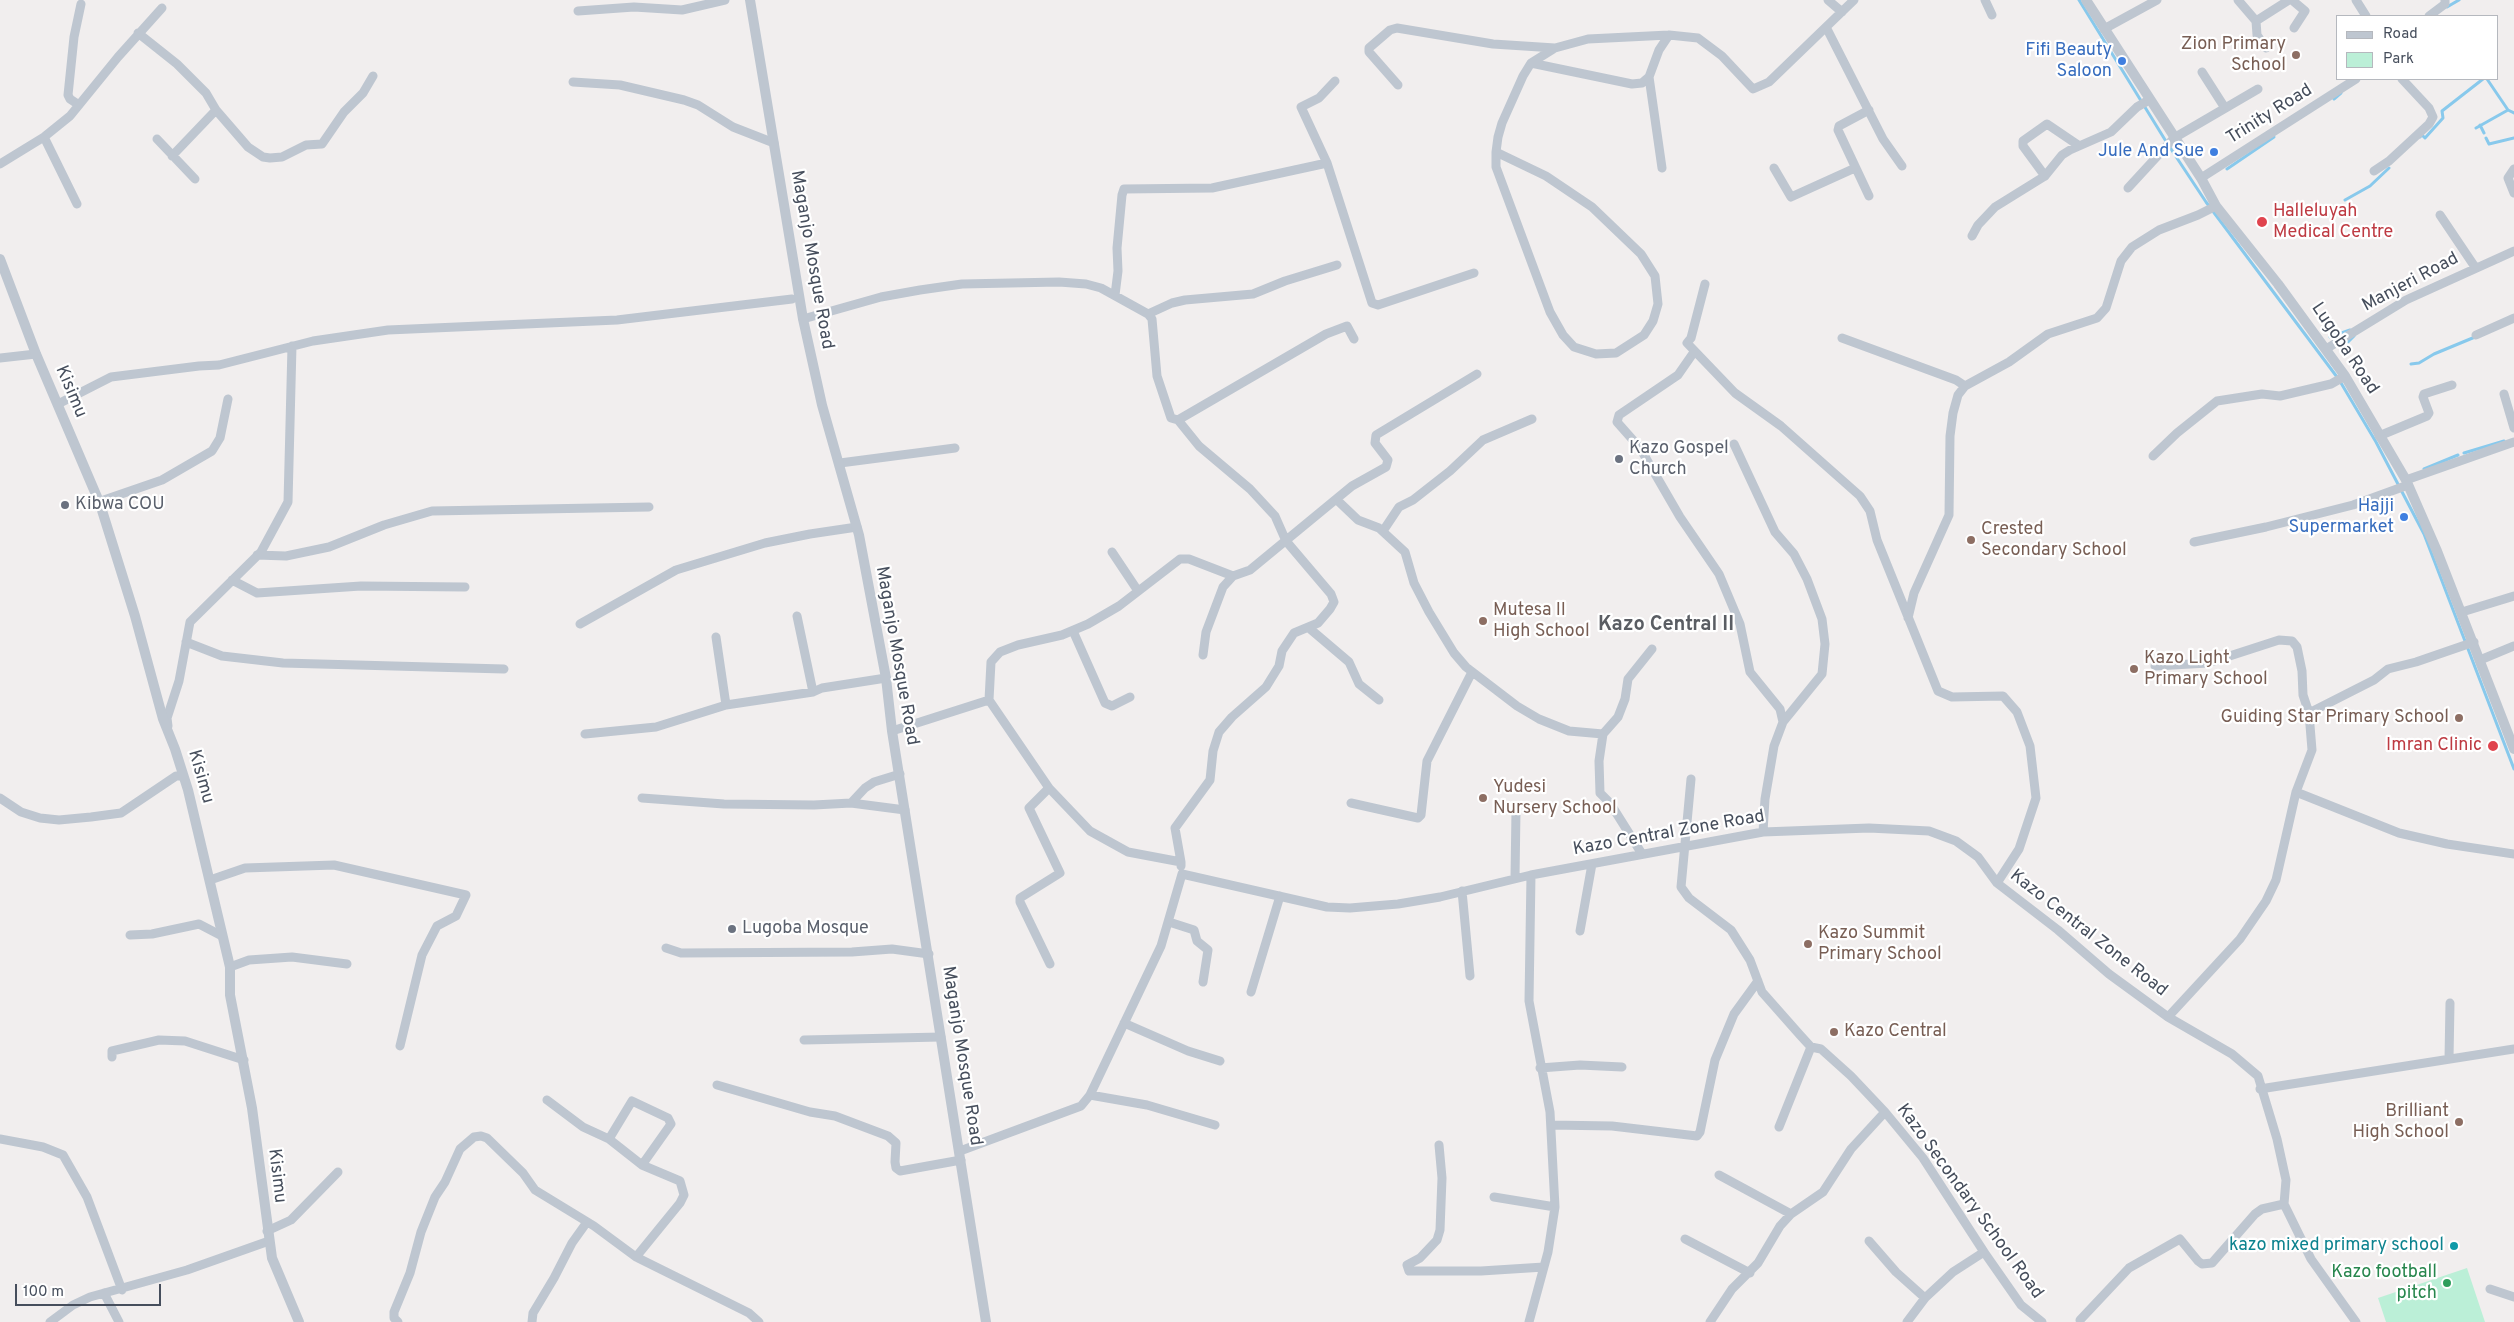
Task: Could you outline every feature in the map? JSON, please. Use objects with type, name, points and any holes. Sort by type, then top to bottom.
[{"type":"street","points":[[578,11],[634,7],[682,10],[725,0]]},
{"type":"street","name":"Maganjo Mosque Road","points":[[749,0],[803,319],[822,405],[857,527],[886,678],[892,731],[929,954],[986,1322]]},
{"type":"street","points":[[1828,0],[1842,12]]},
{"type":"street","points":[[1496,152],[1546,176],[1592,207],[1641,254],[1655,276],[1658,304],[1652,321],[1644,335],[1616,353],[1596,354],[1574,346],[1563,335],[1550,312],[1496,167],[1496,152],[1498,137],[1502,123],[1523,76],[1531,63],[1555,48],[1588,39],[1670,35],[1698,38],[1722,56],[1753,89],[1768,82],[1854,0]]},
{"type":"street","points":[[1985,0],[1992,14]]},
{"type":"street","name":"Lugoba Road","points":[[2086,0],[2216,206],[2278,284],[2345,376],[2407,482],[2418,504],[2462,612],[2514,749]]},
{"type":"street","points":[[2104,29],[2157,0]]},
{"type":"street","points":[[2238,0],[2256,21],[2258,35],[2266,48]]},
{"type":"street","points":[[2256,21],[2288,0]]},
{"type":"street","points":[[2292,0],[2305,11],[2294,28]]},
{"type":"street","points":[[2356,0],[2365,15]]},
{"type":"street","points":[[2429,15],[2445,4],[2445,0]]},
{"type":"street","points":[[79,105],[70,99],[68,95],[74,37],[80,4]]},
{"type":"street","points":[[0,164],[44,137],[70,116],[138,33],[162,8]]},
{"type":"street","points":[[1826,27],[1883,139],[1902,166]]},
{"type":"street","points":[[1398,85],[1368,52],[1368,48],[1390,30],[1398,28],[1493,44],[1555,48]]},
{"type":"street","points":[[138,33],[176,64],[206,93],[216,110],[248,147],[263,157],[282,157],[306,145],[322,144],[344,112],[363,93],[373,76]]},
{"type":"street","points":[[1662,168],[1649,77],[1659,50],[1670,35]]},
{"type":"street","points":[[1531,63],[1632,84],[1642,83],[1649,77]]},
{"type":"street","points":[[2202,72],[2225,108]]},
{"type":"street","name":"Trinity Road","points":[[2200,178],[2354,80]]},
{"type":"street","points":[[2374,171],[2389,161],[2429,124],[2433,117],[2429,108],[2403,80]]},
{"type":"street","points":[[1335,81],[1319,98],[1301,107],[1327,162],[1372,303],[1378,305],[1474,272]]},
{"type":"street","points":[[573,82],[620,85],[684,100],[698,106],[733,128],[774,143]]},
{"type":"street","points":[[2128,188],[2174,138],[2258,89]]},
{"type":"street","points":[[1972,236],[1978,225],[1995,207],[2045,176],[2062,155],[2078,145],[2111,132],[2137,107],[2149,100]]},
{"type":"street","points":[[172,156],[216,110]]},
{"type":"street","points":[[1868,110],[1838,128],[1869,196]]},
{"type":"street","points":[[2045,176],[2023,146],[2023,141],[2046,124],[2078,145]]},
{"type":"street","points":[[44,137],[77,204]]},
{"type":"street","points":[[156,139],[195,179]]},
{"type":"street","points":[[1115,295],[1118,271],[1117,248],[1124,189],[1219,187],[1327,162]]},
{"type":"street","points":[[1774,168],[1791,197],[1855,168]]},
{"type":"street","points":[[2514,169],[2508,178],[2514,193]]},
{"type":"street","points":[[1908,618],[1914,594],[1949,515],[1948,460],[1952,420],[1958,395],[1964,386],[2009,362],[2048,334],[2097,318],[2106,308],[2121,261],[2132,247],[2159,230],[2216,206]]},
{"type":"street","points":[[2440,215],[2476,267]]},
{"type":"street","name":"Manjeri Road","points":[[2326,349],[2406,300],[2476,267],[2514,252]]},
{"type":"street","name":"Kisimu","points":[[0,259],[36,354],[103,514],[168,733],[188,790],[230,967],[230,995],[252,1108],[268,1236],[277,1273],[296,1320]]},
{"type":"street","points":[[1148,314],[1172,303],[1185,300],[1253,294],[1285,281],[1337,265]]},
{"type":"street","points":[[717,1085],[810,1112],[835,1116],[888,1136],[896,1143],[895,1162],[896,1168],[900,1171],[961,1156],[1081,1106],[1090,1095],[1161,946],[1182,874],[1175,828],[1210,780],[1213,751],[1219,732],[1232,717],[1266,686],[1279,666],[1282,651],[1294,633],[1318,623],[1334,602],[1331,594],[1286,541],[1275,516],[1250,489],[1199,446],[1178,420],[1171,418],[1159,386],[1154,354],[1154,328],[1148,314],[1115,295],[1094,286],[1077,283],[962,284],[881,297],[803,319]]},
{"type":"street","points":[[1705,284],[1691,338],[1687,343],[1734,393],[1781,426],[1860,496],[1870,511],[1877,540],[1938,691],[1952,697],[2003,696],[2017,712],[2030,746],[2036,798],[2019,849],[1997,884]]},
{"type":"street","points":[[58,404],[111,377],[219,365],[312,341],[388,330],[616,320],[792,299]]},
{"type":"street","points":[[2476,335],[2514,318]]},
{"type":"street","points":[[1178,420],[1326,334],[1347,326],[1354,339]]},
{"type":"street","points":[[1842,338],[1956,380],[1964,386]]},
{"type":"street","points":[[168,733],[167,718],[179,681],[190,622],[257,555],[288,502],[292,346]]},
{"type":"street","points":[[1694,352],[1678,375],[1619,415],[1617,422],[1640,448],[1680,517],[1719,574],[1740,624],[1750,672],[1780,709],[1782,722]]},
{"type":"street","points":[[0,358],[36,354]]},
{"type":"street","points":[[1203,655],[1206,632],[1223,587],[1233,576],[1250,570],[1352,486],[1388,464],[1388,460],[1375,442],[1376,435],[1476,374]]},
{"type":"street","points":[[2153,456],[2177,432],[2217,401],[2262,394],[2280,396],[2330,384],[2345,376]]},
{"type":"street","points":[[2379,436],[2427,416],[2429,413],[2423,397],[2424,394],[2452,386]]},
{"type":"street","points":[[2504,394],[2514,428]]},
{"type":"street","points":[[103,514],[101,501],[162,480],[212,451],[220,438],[228,399]]},
{"type":"street","points":[[1383,531],[1399,507],[1413,500],[1450,472],[1483,440],[1532,419]]},
{"type":"street","points":[[2194,542],[2266,527],[2353,505],[2407,482],[2514,442]]},
{"type":"street","points":[[1734,444],[1774,532],[1794,554],[1807,579],[1822,619],[1825,644],[1822,674],[1782,722],[1774,746],[1765,799],[1763,832]]},
{"type":"street","points":[[840,463],[955,448]]},
{"type":"street","points":[[1337,500],[1358,520],[1383,531],[1405,552],[1414,583],[1438,627],[1454,653],[1472,672],[1517,706],[1539,719],[1569,731],[1603,734]]},
{"type":"street","points":[[257,555],[286,556],[329,547],[384,525],[432,511],[649,507]]},
{"type":"street","points":[[580,624],[676,570],[765,543],[857,527]]},
{"type":"street","points":[[1112,552],[1138,591]]},
{"type":"street","points":[[1181,862],[1128,852],[1090,832],[1049,788],[989,700],[991,662],[1000,652],[1073,631],[1119,606],[1183,557],[1233,576]]},
{"type":"street","points":[[232,580],[257,593],[361,586],[465,587]]},
{"type":"street","points":[[2462,612],[2514,596]]},
{"type":"street","points":[[797,616],[813,692]]},
{"type":"street","points":[[1309,628],[1349,662],[1359,684],[1379,700]]},
{"type":"street","points":[[1073,631],[1105,702],[1112,706],[1130,697]]},
{"type":"street","points":[[716,637],[726,705]]},
{"type":"street","points":[[2155,666],[2208,663],[2279,640],[2292,641],[2297,647],[2302,671],[2303,695],[2309,714],[2312,750],[2296,792],[2276,880],[2266,901],[2240,939],[2168,1017]]},
{"type":"street","points":[[186,642],[222,656],[283,663],[504,669]]},
{"type":"street","points":[[2309,714],[2374,680],[2388,669],[2416,662],[2474,642]]},
{"type":"street","points":[[2480,660],[2514,646]]},
{"type":"street","points":[[1642,854],[1610,803],[1600,793],[1599,761],[1603,734],[1618,717],[1628,679],[1652,648]]},
{"type":"street","points":[[1351,803],[1418,818],[1421,815],[1427,761],[1472,672]]},
{"type":"street","points":[[585,734],[656,727],[726,705],[813,692],[822,688],[886,678]]},
{"type":"street","points":[[892,731],[989,700]]},
{"type":"street","points":[[851,803],[874,782],[900,774]]},
{"type":"street","points":[[0,798],[20,812],[40,818],[59,820],[92,817],[120,813],[176,776],[182,776]]},
{"type":"street","points":[[1686,848],[1691,779]]},
{"type":"street","points":[[1049,788],[1028,808],[1060,873],[1020,898],[1020,902],[1050,964]]},
{"type":"street","points":[[2296,792],[2398,833],[2447,844],[2514,854]]},
{"type":"street","points":[[642,798],[724,804],[814,805],[851,803],[905,810]]},
{"type":"street","points":[[1515,878],[1516,810]]},
{"type":"street","name":"Kazo Central Zone Road","points":[[1182,874],[1327,907],[1350,908],[1398,904],[1530,875],[1642,854],[1686,848],[1763,832],[1885,828],[1929,831],[1956,841],[1978,857],[1997,884],[2058,930],[2109,974],[2168,1017],[2232,1054],[2258,1076],[2260,1089],[2277,1139],[2286,1180],[2284,1204]]},
{"type":"street","name":"Kazo Secondary School Road","points":[[1686,848],[1681,887],[1689,898],[1731,930],[1750,960],[1762,992],[1774,1006],[1811,1046],[1821,1049],[1851,1076],[1885,1112],[1922,1158],[1984,1252],[2022,1304],[2042,1322]]},
{"type":"street","points":[[1580,932],[1592,864]]},
{"type":"street","points":[[210,880],[245,868],[334,865],[466,895],[456,916],[437,926],[422,955],[400,1046]]},
{"type":"street","points":[[1528,1322],[1544,1267],[1555,1207],[1551,1125],[1529,1001],[1530,875]]},
{"type":"street","points":[[1462,891],[1470,976]]},
{"type":"street","points":[[1251,992],[1280,896]]},
{"type":"street","points":[[1169,922],[1194,930],[1197,941],[1208,950],[1203,982]]},
{"type":"street","points":[[130,935],[152,934],[199,924],[222,936]]},
{"type":"street","points":[[666,948],[681,953],[852,952],[892,949],[929,954]]},
{"type":"street","points":[[230,967],[249,960],[273,960],[292,957],[347,964]]},
{"type":"street","points":[[1551,1125],[1612,1126],[1697,1136],[1700,1132],[1715,1060],[1734,1014],[1758,981]]},
{"type":"street","points":[[2449,1060],[2450,1003]]},
{"type":"street","points":[[1124,1023],[1188,1051],[1220,1061]]},
{"type":"street","points":[[804,1040],[941,1037]]},
{"type":"street","points":[[112,1057],[112,1050],[159,1040],[185,1040],[244,1060]]},
{"type":"street","points":[[1779,1127],[1811,1046]]},
{"type":"street","points":[[2260,1089],[2514,1049]]},
{"type":"street","points":[[1540,1068],[1580,1065],[1622,1067]]},
{"type":"street","points":[[1090,1095],[1147,1104],[1216,1125]]},
{"type":"street","points":[[547,1100],[583,1127],[609,1139],[642,1166],[680,1181],[684,1195],[636,1257]]},
{"type":"street","points":[[609,1139],[632,1101],[668,1118],[671,1124],[642,1166]]},
{"type":"street","points":[[1710,1322],[1732,1289],[1750,1273],[1780,1226],[1791,1214],[1822,1192],[1852,1149],[1885,1112]]},
{"type":"street","points":[[398,1322],[394,1318],[394,1312],[410,1273],[421,1232],[436,1197],[460,1149],[474,1137],[480,1136],[486,1138],[523,1173],[534,1190],[587,1222],[636,1257],[749,1313],[759,1322]]},
{"type":"street","points":[[0,1139],[44,1147],[63,1155],[87,1197],[122,1290]]},
{"type":"street","points":[[1439,1145],[1442,1178],[1440,1230],[1437,1240],[1420,1258],[1407,1265],[1409,1271],[1481,1271],[1544,1267]]},
{"type":"street","points":[[50,1322],[81,1301],[187,1270],[268,1236],[291,1220],[338,1172]]},
{"type":"street","points":[[1719,1175],[1791,1214]]},
{"type":"street","points":[[1494,1197],[1555,1207]]},
{"type":"street","points":[[2080,1320],[2129,1268],[2180,1240],[2202,1264],[2212,1262],[2255,1214],[2270,1206],[2284,1204],[2311,1259],[2356,1322]]},
{"type":"street","points":[[532,1322],[533,1313],[572,1243],[587,1222]]},
{"type":"street","points":[[1685,1239],[1750,1273]]},
{"type":"street","points":[[1869,1241],[1896,1272],[1925,1298]]},
{"type":"street","points":[[1907,1322],[1925,1298],[1953,1272],[1984,1252]]},
{"type":"street","points":[[2490,1289],[2514,1296]]},
{"type":"street","points":[[104,1293],[120,1322]]},
{"type":"green space","name":"Kazo football pitch","points":[[2467,1268],[2485,1322],[2386,1322],[2378,1298]]},
{"type":"waterway","points":[[2079,0],[2167,143],[2206,202],[2337,377]]},
{"type":"waterway","points":[[2447,7],[2459,0]]},
{"type":"waterway","points":[[2420,137],[2422,135],[2425,138],[2443,118],[2442,111],[2482,80]]},
{"type":"waterway","points":[[2488,80],[2508,110],[2514,113]]},
{"type":"waterway","points":[[2334,99],[2341,93]]},
{"type":"waterway","points":[[2476,128],[2508,110]]},
{"type":"waterway","points":[[2480,125],[2484,133]]},
{"type":"waterway","points":[[2227,169],[2274,137]]},
{"type":"waterway","points":[[2486,138],[2489,144],[2514,138]]},
{"type":"waterway","points":[[2345,200],[2370,186],[2389,168]]},
{"type":"waterway","points":[[2330,337],[2350,330]]},
{"type":"waterway","points":[[2346,344],[2354,336]]},
{"type":"waterway","points":[[2411,364],[2419,363],[2434,354],[2475,337]]},
{"type":"waterway","points":[[2341,383],[2376,442],[2424,534],[2514,769]]},
{"type":"waterway","points":[[2464,453],[2504,441]]},
{"type":"waterway","points":[[2424,469],[2458,455]]},
{"type":"place","name":"Zion Primary School","points":[[2296,55]]},
{"type":"place","name":"Fifi Beauty Saloon","points":[[2122,61]]},
{"type":"place","name":"Jule And Sue","points":[[2214,152]]},
{"type":"place","name":"Halleluyah Medical Centre","points":[[2262,222]]},
{"type":"place","name":"Kazo Gospel Church","points":[[1619,459]]},
{"type":"place","name":"Kibwa COU","points":[[65,505]]},
{"type":"place","name":"Hajji Supermarket","points":[[2404,517]]},
{"type":"place","name":"Crested Secondary School","points":[[1971,540]]},
{"type":"place","name":"Mutesa II High School","points":[[1483,621]]},
{"type":"place","name":"Kazo Light Primary School","points":[[2134,669]]},
{"type":"place","name":"Guiding Star Primary School","points":[[2459,718]]},
{"type":"place","name":"Imran Clinic","points":[[2493,746]]},
{"type":"place","name":"Yudesi Nursery School","points":[[1483,798]]},
{"type":"place","name":"Lugoba Mosque","points":[[732,929]]},
{"type":"place","name":"Kazo Summit Primary School","points":[[1808,944]]},
{"type":"place","name":"Kazo Central","points":[[1834,1032]]},
{"type":"place","name":"Brilliant High School","points":[[2459,1122]]},
{"type":"place","name":"kazo mixed primary school","points":[[2454,1246]]},
{"type":"place","name":"Kazo football pitch","points":[[2447,1283]]},
{"type":"district","name":"Kazo Central II","points":[[1666,626]]}]
